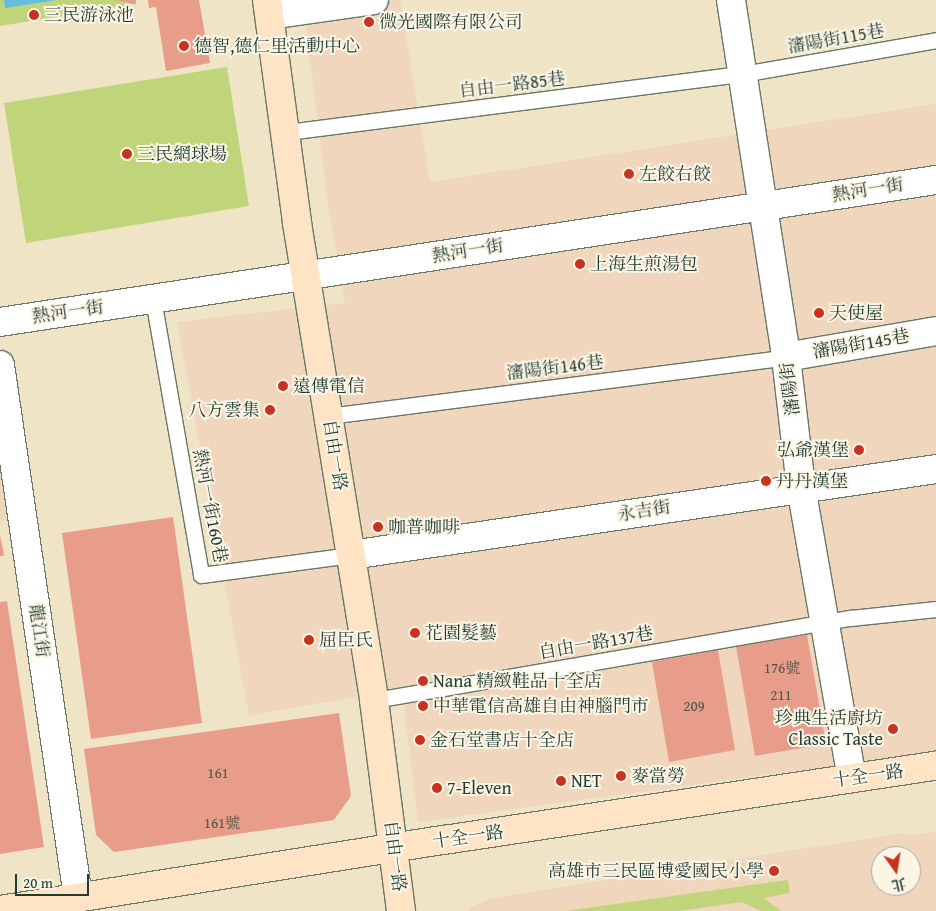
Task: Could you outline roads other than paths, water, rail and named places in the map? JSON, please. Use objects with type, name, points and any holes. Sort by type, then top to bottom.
[{"type":"street","points":[[269,8],[374,0]]},
{"type":"street","name":"瀋陽街","points":[[731,0],[786,357],[801,487],[852,778]]},
{"type":"street","name":"自由一路","points":[[269,8],[306,275],[374,700],[401,911]]},
{"type":"street","name":"熱河一街","points":[[0,322],[936,180]]},
{"type":"street","name":"瀋陽街145巷","points":[[786,357],[936,331]]},
{"type":"street","name":"龍江街","points":[[0,365],[79,904]]},
{"type":"street","name":"永吉街","points":[[351,555],[801,487],[936,469]]},
{"type":"street","name":"十全一路","points":[[14,909],[79,904],[394,848],[936,766]]},
{"type":"lane","name":"瀋陽街115巷","points":[[742,74],[936,40]]},
{"type":"lane","name":"自由一路85巷","points":[[287,132],[742,74]]},
{"type":"lane","name":"熱河一街160巷","points":[[153,299],[201,574],[351,555]]},
{"type":"lane","name":"瀋陽街146巷","points":[[328,416],[786,357]]},
{"type":"lane","name":"自由一路137巷","points":[[374,700],[824,623],[936,609]]},
{"type":"water","points":[[4,0],[57,0],[5,8]]},
{"type":"place","name":"三民游泳池","points":[[34,15]]},
{"type":"place","name":"微光國際有限公司","points":[[369,22]]},
{"type":"place","name":"德智,德仁里活動中心","points":[[184,46]]},
{"type":"place","name":"三民網球場","points":[[127,154]]},
{"type":"place","name":"左餃右餃","points":[[629,174]]},
{"type":"place","name":"上海生煎湯包","points":[[580,264]]},
{"type":"place","name":"天使屋","points":[[819,313]]},
{"type":"place","name":"遠傳電信","points":[[283,386]]},
{"type":"place","name":"八方雲集","points":[[270,410]]},
{"type":"place","name":"弘爺漢堡","points":[[859,450]]},
{"type":"place","name":"丹丹漢堡","points":[[766,481]]},
{"type":"place","name":"咖普咖啡","points":[[378,527]]},
{"type":"place","name":"花園髮藝","points":[[415,633]]},
{"type":"place","name":"屈臣氏","points":[[309,640]]},
{"type":"place","name":"Nana 精緻鞋品十全店","points":[[423,681]]},
{"type":"place","name":"中華電信高雄自由神腦門市","points":[[423,706]]},
{"type":"place","name":"珍典生活廚坊 Classic Taste","points":[[893,729]]},
{"type":"place","name":"金石堂書店十全店","points":[[420,740]]},
{"type":"place","name":"麥當勞","points":[[621,776]]},
{"type":"place","name":"NET","points":[[561,781]]},
{"type":"place","name":"7-Eleven","points":[[437,788]]},
{"type":"place","name":"高雄市三民區博愛國民小學","points":[[774,871]]}]
